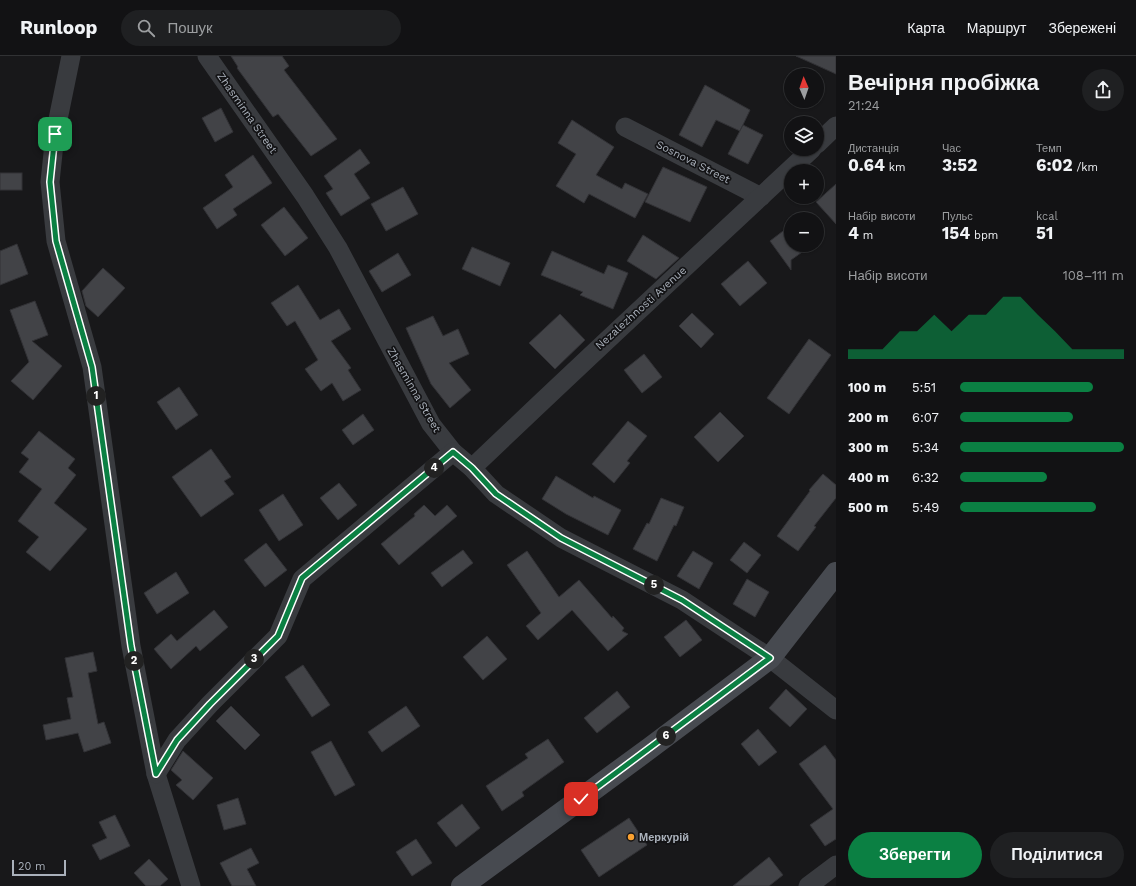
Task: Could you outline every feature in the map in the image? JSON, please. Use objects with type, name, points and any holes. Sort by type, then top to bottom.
[{"type":"main road","points":[[462,886],[770,658],[836,573]]},
{"type":"street","points":[[71,56],[55,134],[50,182],[56,241],[92,367],[131,646],[156,774],[191,886]]},
{"type":"street","name":"Zhasminna Street","points":[[207,56],[305,196],[338,248],[431,424],[453,452],[472,468],[496,494],[561,538],[682,600],[770,658],[836,710]]},
{"type":"street","points":[[824,137],[836,126]]},
{"type":"street","name":"Sosnova Street","points":[[625,127],[760,197]]},
{"type":"street","name":"Nezalezhnosti Avenue","points":[[472,468],[615,332],[804,156]]},
{"type":"street","points":[[156,774],[177,740],[210,704],[278,636],[302,578],[453,452]]},
{"type":"street","points":[[808,886],[836,865]]},
{"type":"building","points":[[231,56],[282,56],[289,66],[284,70],[337,139],[311,156],[278,114],[273,117],[237,68],[238,67]]},
{"type":"building","points":[[796,56],[836,56],[836,74]]},
{"type":"building","points":[[705,85],[750,110],[740,131],[716,120],[702,147],[679,135]]},
{"type":"building","points":[[221,108],[233,132],[215,142],[202,118]]},
{"type":"building","points":[[572,120],[614,147],[596,175],[622,189],[625,183],[648,194],[635,218],[589,194],[584,203],[556,186],[576,154],[558,143]]},
{"type":"building","points":[[743,125],[763,135],[748,164],[728,154]]},
{"type":"building","points":[[360,149],[370,163],[354,174],[370,198],[341,216],[326,193],[333,189],[324,176]]},
{"type":"building","points":[[253,155],[272,183],[233,209],[237,215],[217,229],[203,208],[233,187],[225,175]]},
{"type":"building","points":[[663,167],[707,187],[690,222],[645,202]]},
{"type":"building","points":[[0,173],[22,173],[22,190],[0,190]]},
{"type":"building","points":[[836,184],[836,224],[818,204],[824,204],[824,195]]},
{"type":"building","points":[[403,187],[418,214],[386,231],[371,204]]},
{"type":"building","points":[[284,207],[308,238],[285,256],[261,225]]},
{"type":"building","points":[[784,230],[784,252],[802,252],[791,260],[791,270],[770,241]]},
{"type":"building","points":[[643,235],[679,258],[656,279],[627,261]]},
{"type":"building","points":[[17,244],[28,274],[0,285],[0,251]]},
{"type":"building","points":[[472,247],[510,263],[500,286],[462,269]]},
{"type":"building","points":[[552,251],[604,274],[608,265],[628,273],[613,309],[580,295],[583,292],[541,275]]},
{"type":"building","points":[[398,253],[411,275],[382,292],[369,271]]},
{"type":"building","points":[[748,261],[767,283],[740,306],[721,284]]},
{"type":"building","points":[[103,268],[125,288],[98,317],[86,306],[82,291]]},
{"type":"building","points":[[298,285],[320,320],[339,309],[351,329],[331,341],[351,368],[348,370],[361,390],[343,401],[332,383],[321,391],[305,369],[318,360],[295,321],[287,326],[271,303]]},
{"type":"building","points":[[35,301],[48,335],[32,341],[62,366],[33,400],[11,381],[29,362],[10,310]]},
{"type":"building","points":[[692,313],[714,334],[701,348],[679,326]]},
{"type":"building","points":[[560,314],[585,340],[555,369],[529,343]]},
{"type":"building","points":[[433,316],[443,336],[458,329],[469,354],[449,363],[471,390],[450,408],[431,384],[406,328]]},
{"type":"building","points":[[809,339],[831,355],[789,414],[767,398]]},
{"type":"building","points":[[644,354],[662,377],[642,393],[624,370]]},
{"type":"building","points":[[179,387],[198,415],[176,430],[157,402]]},
{"type":"building","points":[[720,412],[744,436],[718,462],[694,437]]},
{"type":"building","points":[[363,414],[374,430],[353,445],[342,430]]},
{"type":"building","points":[[628,421],[647,436],[627,461],[630,463],[614,483],[592,464]]},
{"type":"building","points":[[39,431],[75,459],[68,468],[76,475],[54,503],[87,529],[50,571],[26,552],[39,537],[18,521],[42,489],[19,472],[29,459],[21,453]]},
{"type":"building","points":[[211,449],[231,477],[224,481],[234,494],[201,517],[172,477]]},
{"type":"building","points":[[823,474],[836,485],[836,498],[814,526],[816,527],[798,551],[777,536],[810,491],[809,490]]},
{"type":"building","points":[[556,476],[593,498],[594,496],[621,510],[608,535],[566,514],[542,499]]},
{"type":"building","points":[[339,483],[357,505],[338,520],[320,498]]},
{"type":"building","points":[[283,494],[303,525],[279,541],[259,510]]},
{"type":"building","points":[[661,498],[684,507],[676,526],[674,525],[657,561],[633,549],[647,523],[649,524]]},
{"type":"building","points":[[424,505],[435,516],[447,505],[457,516],[399,565],[381,544],[415,516],[414,514]]},
{"type":"building","points":[[744,542],[761,555],[747,573],[730,560]]},
{"type":"building","points":[[266,543],[287,570],[265,587],[244,560]]},
{"type":"building","points":[[463,550],[473,563],[442,587],[431,573]]},
{"type":"building","points":[[527,551],[559,597],[579,580],[612,618],[613,616],[624,628],[622,631],[628,634],[608,651],[572,610],[538,640],[526,626],[541,613],[507,565]]},
{"type":"building","points":[[693,551],[713,563],[699,589],[677,576]]},
{"type":"building","points":[[176,572],[189,593],[157,614],[144,593]]},
{"type":"building","points":[[747,579],[769,592],[755,617],[733,604]]},
{"type":"building","points":[[214,610],[228,627],[200,651],[196,646],[171,669],[154,649],[171,634],[177,641]]},
{"type":"building","points":[[686,620],[702,640],[680,657],[664,637]]},
{"type":"building","points":[[487,636],[507,659],[483,680],[463,657]]},
{"type":"building","points":[[93,652],[97,671],[88,673],[98,724],[104,722],[111,743],[84,752],[78,733],[46,740],[43,725],[71,719],[67,698],[73,697],[65,658]]},
{"type":"building","points":[[303,665],[330,705],[312,717],[285,677]]},
{"type":"building","points":[[786,689],[807,709],[790,727],[769,708]]},
{"type":"building","points":[[617,691],[630,707],[597,733],[584,718]]},
{"type":"building","points":[[231,706],[260,735],[245,750],[216,721]]},
{"type":"building","points":[[406,706],[420,726],[382,752],[368,732]]},
{"type":"building","points":[[758,729],[777,752],[759,766],[741,744]]},
{"type":"building","points":[[548,739],[564,762],[522,792],[524,796],[502,811],[486,786],[528,758],[525,754]]},
{"type":"building","points":[[331,741],[355,785],[335,796],[311,752]]},
{"type":"building","points":[[825,745],[836,760],[836,839],[825,846],[810,825],[833,809],[799,764]]},
{"type":"building","points":[[183,751],[213,778],[193,800],[176,785],[182,780],[171,770]]},
{"type":"building","points":[[238,798],[246,824],[224,830],[217,805]]},
{"type":"building","points":[[462,804],[480,828],[456,847],[437,823]]},
{"type":"building","points":[[115,815],[130,846],[100,860],[92,845],[107,838],[99,822]]},
{"type":"building","points":[[629,818],[647,845],[599,877],[581,850]]},
{"type":"building","points":[[416,839],[432,863],[412,876],[396,852]]},
{"type":"building","points":[[251,848],[259,863],[247,869],[256,886],[232,886],[220,863]]},
{"type":"building","points":[[769,857],[783,875],[769,886],[733,886]]},
{"type":"building","points":[[149,859],[168,879],[160,886],[146,886],[134,873]]},
{"type":"place","name":"Меркурій","points":[[631,837]]},
{"type":"route","points":[[55,134],[50,182],[56,241],[92,367],[131,646],[156,774],[177,740],[210,704],[278,636],[302,578],[453,452],[472,468],[496,494],[561,538],[682,600],[770,658],[581,799]]}]
